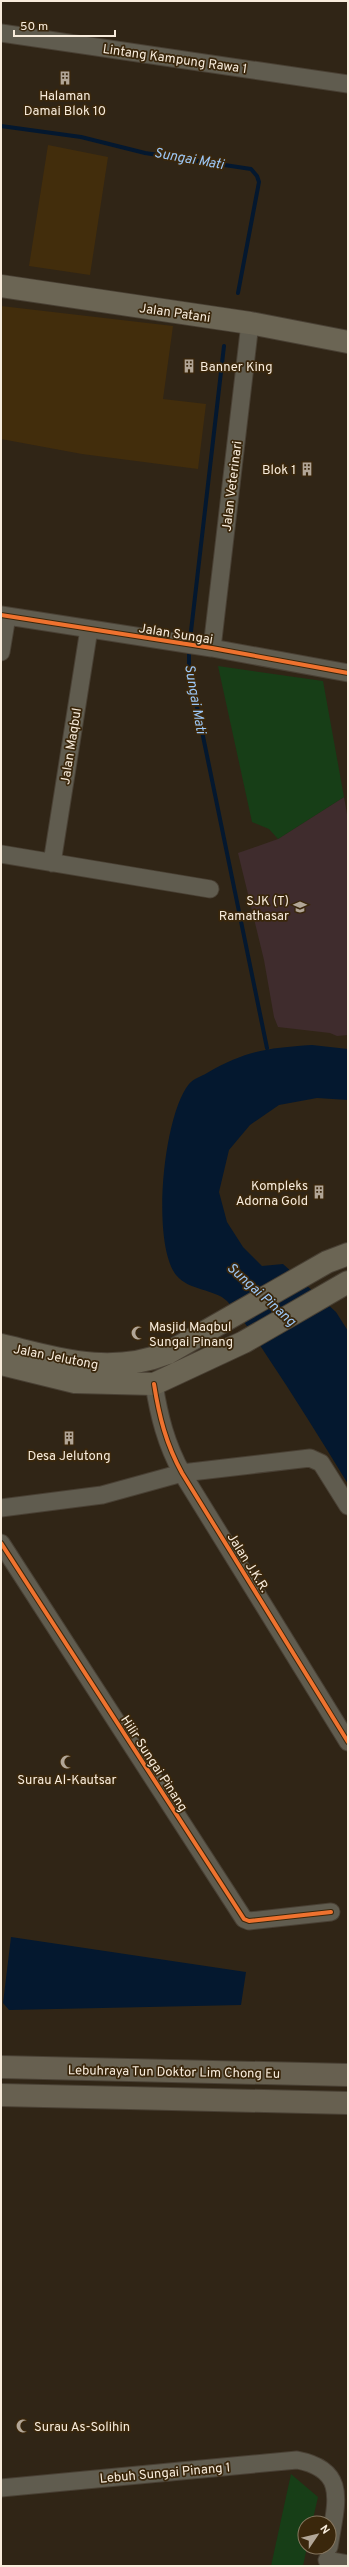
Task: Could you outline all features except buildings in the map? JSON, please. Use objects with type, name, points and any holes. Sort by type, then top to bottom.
[{"type":"highway","points":[[1,2052],[28,2054],[88,2069]]},
{"type":"highway","name":"Lebuhraya Tun Doktor Lim Chong Eu","points":[[1,2067],[348,2075]]},
{"type":"highway","name":"Lebuhraya Tun Doktor Lim Chong Eu","points":[[1,2096],[348,2103]]},
{"type":"highway","points":[[1,2105],[89,2097]]},
{"type":"main road","name":"Jalan Patani","points":[[1,286],[250,323],[348,342]]},
{"type":"main road","name":"Jalan Jelutong","points":[[1,1345],[97,1366],[128,1364],[168,1353],[326,1262],[348,1254]]},
{"type":"main road","name":"Jalan Jelutong","points":[[1,1364],[75,1382],[154,1384],[244,1342],[343,1284]]},
{"type":"street","name":"Lintang Kampung Rawa 1","points":[[1,32],[348,84]]},
{"type":"street","name":"Jalan Veterinari","points":[[207,648],[250,323]]},
{"type":"street","name":"Jalan Sungai","points":[[4,616],[174,642],[348,673]]},
{"type":"street","points":[[1,652],[4,616]]},
{"type":"street","name":"Jalan Maqbul","points":[[52,863],[89,629]]},
{"type":"street","points":[[1,854],[210,889]]},
{"type":"street","name":"Jalan J.K.R.","points":[[154,1384],[162,1428],[171,1454],[348,1742]]},
{"type":"street","points":[[1,1508],[102,1495],[182,1473],[310,1458],[321,1463],[348,1506]]},
{"type":"street","name":"Hilir Sungai Pinang","points":[[1,1543],[244,1919],[249,1921],[330,1912]]},
{"type":"street","name":"Lebuh Sungai Pinang 1","points":[[1,2488],[297,2460],[316,2463],[328,2470],[336,2482],[337,2498],[334,2515]]},
{"type":"street","points":[[328,2555],[348,2564]]},
{"type":"shaded area","points":[[48,145],[108,157],[90,275],[29,266]]},
{"type":"shaded area","points":[[1,306],[173,326],[163,399],[206,404],[198,469],[82,454],[1,439]]},
{"type":"shaded area","name":"SJK (T) Ramathasar","points":[[344,797],[348,820],[348,1035],[337,1036],[330,1033],[278,1027],[274,1017],[264,960],[238,853],[278,839]]},
{"type":"green space","points":[[218,666],[323,681],[344,797],[278,839],[269,829],[252,822]]},
{"type":"green space","points":[[291,2474],[318,2497],[314,2515],[297,2515],[297,2555],[305,2555],[303,2566],[271,2566]]},
{"type":"water","name":"Sungai Pinang","points":[[312,1045],[348,1049],[348,1100],[317,1098],[279,1105],[250,1125],[229,1150],[219,1192],[227,1222],[243,1247],[262,1266],[283,1264],[336,1312],[348,1331],[348,1484],[286,1385],[247,1326],[232,1307],[222,1297],[188,1284],[176,1275],[168,1259],[164,1236],[162,1209],[163,1179],[167,1150],[172,1123],[180,1100],[189,1084],[195,1079],[221,1065],[246,1055],[283,1047]]},
{"type":"water","points":[[11,1937],[246,1972],[241,2005],[9,2010],[3,2003]]},
{"type":"waterway","name":"Sungai Mati","points":[[1,126],[81,137],[145,153],[251,169],[257,176],[259,182],[238,293]]},
{"type":"waterway","name":"Sungai Mati","points":[[190,640],[224,346]]},
{"type":"waterway","name":"Sungai Mati","points":[[189,649],[189,668],[267,1048]]},
{"type":"cycle path","points":[[1,615],[212,648],[348,673]]},
{"type":"cycle path","points":[[154,1384],[164,1430],[176,1462],[348,1742]]},
{"type":"cycle path","points":[[1,1543],[244,1919],[249,1921],[331,1912]]},
{"type":"place","name":"Halaman Damai Blok 10","points":[[65,78]]},
{"type":"place","name":"Banner King","points":[[189,366]]},
{"type":"place","name":"Blok 1","points":[[307,469]]},
{"type":"place","name":"SJK (T) Ramathasar","points":[[300,907]]},
{"type":"place","name":"Kompleks Adorna Gold","points":[[319,1192]]},
{"type":"place","name":"Masjid Maqbul Sungai Pinang","points":[[138,1333]]},
{"type":"place","name":"Desa Jelutong","points":[[69,1438]]},
{"type":"place","name":"Surau Al-Kautsar","points":[[67,1762]]},
{"type":"place","name":"Surau As-Solihin","points":[[23,2426]]}]
